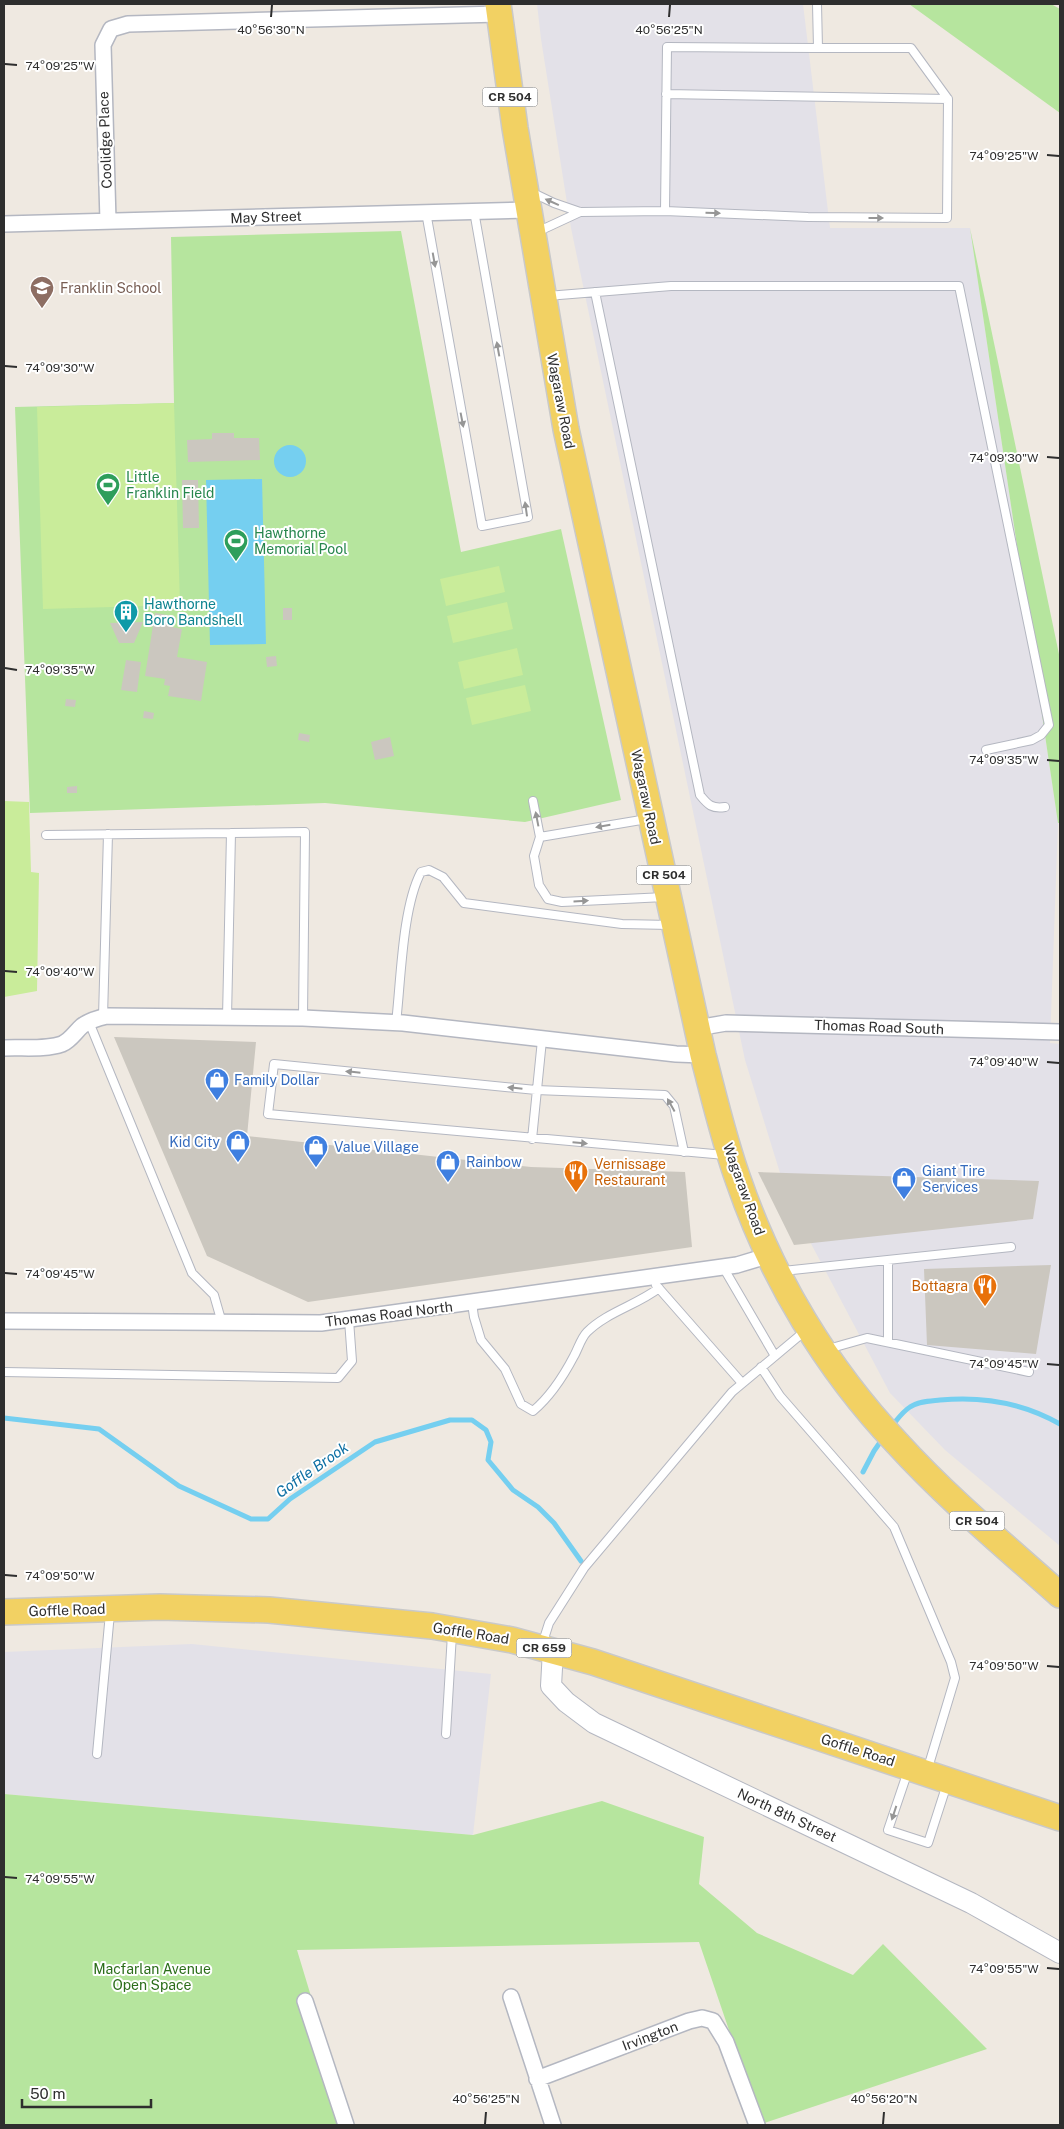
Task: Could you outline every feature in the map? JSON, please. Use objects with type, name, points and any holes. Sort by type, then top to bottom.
[{"type":"main road","name":"Wagaraw Road","points":[[498,9],[532,234],[566,429],[697,1028],[730,1156],[746,1200],[774,1264],[823,1351],[875,1419],[897,1444],[950,1497],[1060,1595]]},
{"type":"main road","name":"Goffle Road","points":[[4,1612],[205,1607],[269,1610],[452,1629],[512,1640],[593,1662],[1060,1818]]},
{"type":"street","name":"Coolidge Place","points":[[108,221],[103,45],[111,29],[128,24],[498,9]]},
{"type":"street","name":"May Street","points":[[4,224],[474,211],[527,199]]},
{"type":"street","points":[[4,1048],[63,1044],[96,1019],[227,1017],[303,1018],[396,1023],[676,1054],[703,1054]]},
{"type":"street","name":"Thomas Road South","points":[[697,1028],[726,1023],[1060,1032]]},
{"type":"street","name":"Thomas Road North","points":[[4,1321],[298,1323],[349,1320],[472,1303],[654,1283],[754,1261],[774,1264]]},
{"type":"street","name":"North 8th Street","points":[[547,1649],[551,1686],[566,1702],[594,1723],[970,1903],[1060,1953]]},
{"type":"street","points":[[511,1996],[553,2125]]},
{"type":"street","points":[[305,2001],[346,2125]]},
{"type":"street","name":"Irvington","points":[[537,2079],[689,2021],[702,2018],[713,2021],[720,2030],[757,2125]]},
{"type":"lane","points":[[817,4],[818,48]]},
{"type":"lane","points":[[527,199],[554,203],[580,212],[665,211],[808,217],[947,218],[948,99],[911,48],[667,47],[665,211]]},
{"type":"lane","points":[[666,94],[948,99]]},
{"type":"lane","points":[[426,212],[482,526],[528,517],[474,211]]},
{"type":"lane","points":[[532,234],[580,212]]},
{"type":"lane","points":[[543,296],[671,286],[959,286],[1049,725],[1041,735],[1032,740],[986,750]]},
{"type":"lane","points":[[595,292],[700,795],[708,805],[717,808],[725,807]]},
{"type":"lane","points":[[533,800],[540,837],[534,856],[539,885],[548,899],[562,902],[669,897]]},
{"type":"lane","points":[[540,837],[651,818]]},
{"type":"lane","points":[[46,835],[305,832],[303,1018]]},
{"type":"lane","points":[[227,1017],[231,833]]},
{"type":"lane","points":[[108,834],[96,1019],[192,1273],[214,1295],[222,1323]]},
{"type":"lane","points":[[396,1023],[408,913],[416,881],[421,872],[429,870],[442,877],[464,904],[622,924],[674,924]]},
{"type":"lane","points":[[532,1139],[542,1040]]},
{"type":"lane","points":[[684,1152],[674,1106],[665,1095],[536,1090],[274,1064],[268,1114],[532,1139],[730,1156]]},
{"type":"lane","points":[[774,1264],[888,1261],[1011,1247]]},
{"type":"lane","points":[[888,1261],[888,1342]]},
{"type":"lane","points":[[723,1267],[775,1356]]},
{"type":"lane","points":[[472,1303],[481,1340],[505,1369],[521,1404],[533,1411],[547,1400],[560,1381],[586,1333],[631,1303],[644,1300],[654,1283],[742,1383]]},
{"type":"lane","points":[[4,1372],[338,1378],[352,1362],[349,1320]]},
{"type":"lane","points":[[547,1649],[550,1623],[584,1568],[732,1392],[809,1328]]},
{"type":"lane","points":[[823,1351],[867,1338],[1029,1372]]},
{"type":"lane","points":[[761,1368],[780,1396],[894,1527],[951,1662],[955,1678],[928,1773],[928,1843],[888,1830],[928,1773]]},
{"type":"lane","points":[[97,1754],[110,1608]]},
{"type":"lane","points":[[446,1734],[452,1629]]},
{"type":"shaded area","points":[[537,4],[803,4],[830,228],[970,228],[1058,823],[1050,1043],[1060,1044],[1060,1546],[945,1450],[890,1393],[789,1202],[745,1060],[571,228]]},
{"type":"shaded area","points":[[192,1644],[491,1674],[473,1835],[4,1794],[4,1652]]},
{"type":"green space","points":[[909,4],[1051,4],[1060,9],[1060,113]]},
{"type":"green space","points":[[970,228],[1060,659],[1060,823],[1058,823]]},
{"type":"green space","points":[[401,231],[461,552],[561,529],[621,800],[525,822],[325,803],[30,813],[15,407],[174,403],[171,237]]},
{"type":"green space","name":"Little Franklin Field","points":[[174,403],[180,605],[43,609],[37,407]]},
{"type":"green space","points":[[499,566],[505,592],[446,606],[440,579]]},
{"type":"green space","points":[[507,602],[513,629],[453,643],[447,616]]},
{"type":"green space","points":[[517,648],[523,675],[464,689],[458,662]]},
{"type":"green space","points":[[525,685],[531,711],[472,725],[466,698]]},
{"type":"green space","points":[[4,801],[29,802],[31,872],[39,873],[37,991],[4,997]]},
{"type":"green space","name":"Macfarlan Avenue Open Space","points":[[4,1794],[473,1835],[602,1801],[704,1837],[699,1884],[757,1933],[853,1975],[883,1944],[987,2049],[761,2124],[699,1942],[297,1950],[350,2125],[4,2125]]},
{"type":"water","points":[[290,445],[296,446],[301,450],[305,455],[305,467],[301,472],[296,476],[290,477],[284,476],[279,472],[275,467],[274,461],[275,455],[279,450],[284,446]]},
{"type":"water","name":"Hawthorne Memorial Pool","points":[[262,479],[266,644],[210,645],[206,480]]},
{"type":"building","points":[[212,433],[234,433],[234,438],[259,438],[260,460],[188,462],[187,440],[212,439]]},
{"type":"building","points":[[182,480],[198,480],[199,528],[183,528]]},
{"type":"building","points":[[283,608],[292,608],[292,620],[283,620]]},
{"type":"building","points":[[155,613],[174,616],[172,627],[182,629],[177,657],[207,662],[201,701],[168,696],[170,686],[164,685],[165,679],[145,676]]},
{"type":"building","name":"Hawthorne Boro Bandshell","points":[[143,622],[134,643],[119,643],[110,623]]},
{"type":"building","points":[[276,656],[277,666],[267,667],[266,657]]},
{"type":"building","points":[[126,660],[141,662],[137,692],[121,690]]},
{"type":"building","points":[[66,699],[76,700],[75,707],[65,706]]},
{"type":"building","points":[[144,711],[154,713],[153,719],[143,718]]},
{"type":"building","points":[[299,733],[310,735],[309,742],[298,740]]},
{"type":"building","points":[[390,737],[394,756],[375,760],[371,742]]},
{"type":"building","points":[[77,786],[77,793],[67,793],[67,787]]},
{"type":"building","points":[[114,1037],[256,1042],[247,1136],[531,1167],[685,1172],[692,1247],[308,1302],[207,1256]]},
{"type":"building","name":"Giant Tire Services","points":[[758,1172],[1039,1181],[1033,1219],[794,1245]]},
{"type":"building","name":"Bottagra","points":[[1051,1265],[1036,1354],[927,1345],[924,1269]]},
{"type":"waterway","name":"Goffle Brook","points":[[891,1427],[904,1411],[913,1405],[956,1399],[987,1400],[1017,1406],[1060,1424]]},
{"type":"waterway","name":"Goffle Brook","points":[[4,1418],[99,1429],[179,1486],[251,1519],[268,1519],[290,1499],[375,1442],[450,1420],[472,1420],[486,1430],[491,1442],[488,1460],[513,1490],[538,1507],[554,1523],[581,1561]]},
{"type":"waterway","name":"Goffle Brook","points":[[863,1472],[883,1438]]},
{"type":"place","name":"Franklin School","points":[[42,309]]},
{"type":"place","name":"Little Franklin Field","points":[[108,506]]},
{"type":"place","name":"Hawthorne Memorial Pool","points":[[236,562]]},
{"type":"place","name":"Hawthorne Boro Bandshell","points":[[126,633]]},
{"type":"place","name":"Family Dollar","points":[[217,1101]]},
{"type":"place","name":"Kid City","points":[[238,1163]]},
{"type":"place","name":"Value Village","points":[[316,1168]]},
{"type":"place","name":"Rainbow","points":[[448,1183]]},
{"type":"place","name":"Vernissage Restaurant","points":[[576,1193]]},
{"type":"place","name":"Giant Tire Services","points":[[904,1200]]},
{"type":"place","name":"Bottagra","points":[[985,1307]]}]
